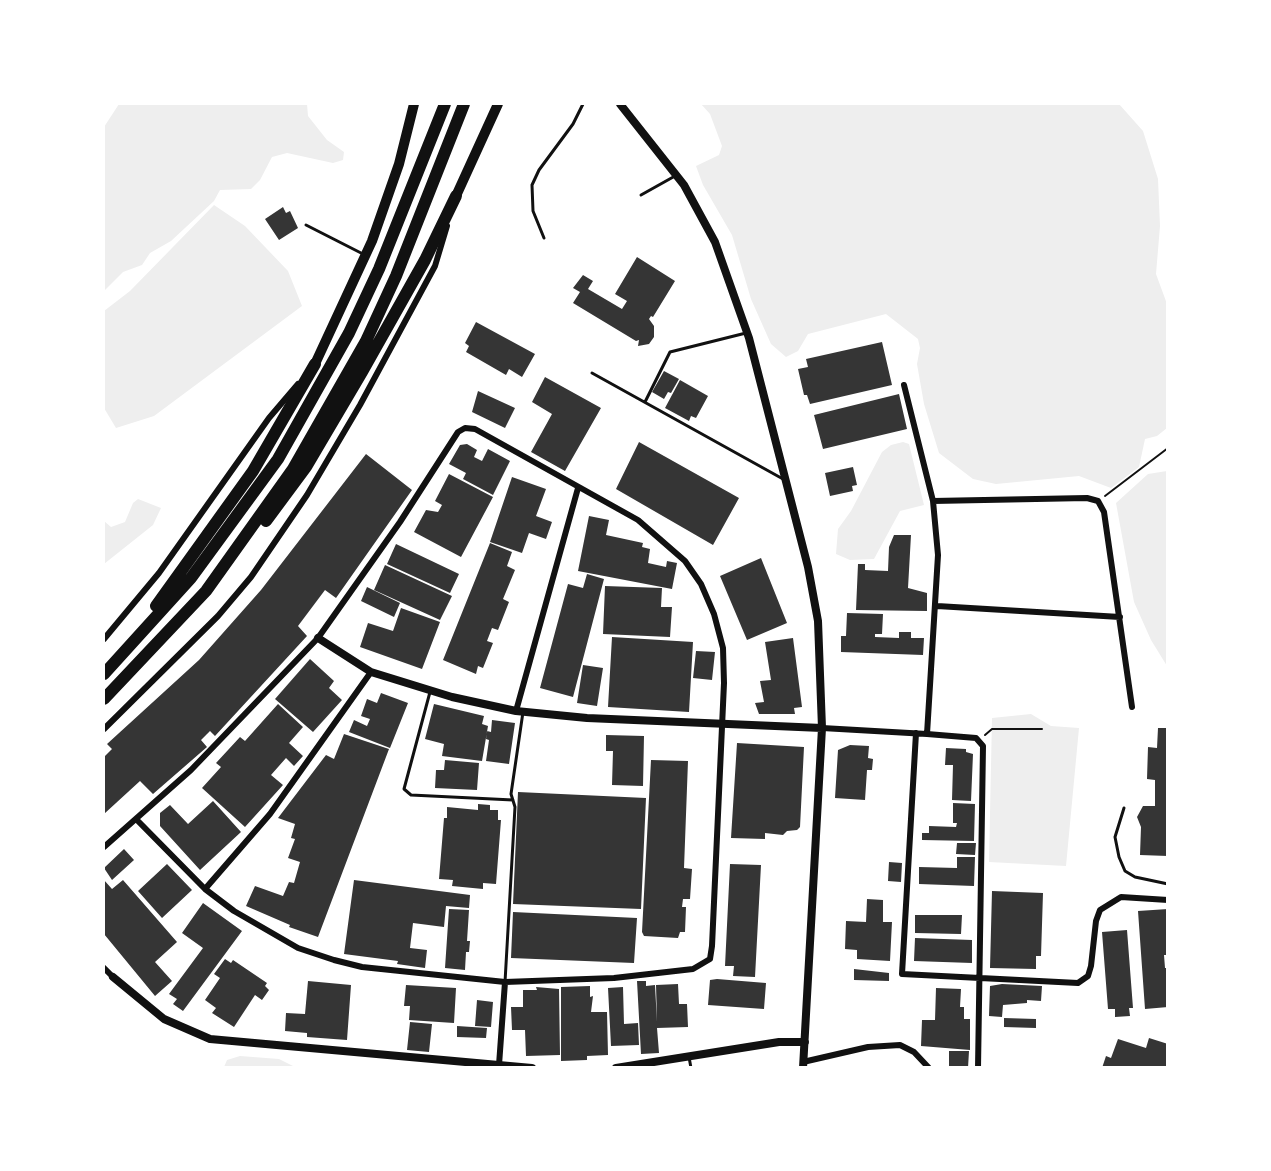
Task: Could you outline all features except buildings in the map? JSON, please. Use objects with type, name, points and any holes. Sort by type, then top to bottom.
[{"type":"highway","points":[[104,673],[220,521],[254,471],[315,364],[366,255],[399,164],[414,104]]},
{"type":"highway","points":[[104,673],[191,578],[236,520],[278,459],[349,333],[379,269],[445,104]]},
{"type":"highway","points":[[206,591],[293,469],[366,341],[396,276],[464,104]]},
{"type":"highway","points":[[104,699],[249,544],[306,466],[391,323],[456,196],[498,104]]},
{"type":"street","points":[[620,104],[677,175],[715,242],[747,332],[808,567],[818,621],[822,728],[803,1065],[868,1047],[900,1045],[914,1052],[929,1068]]},
{"type":"street","points":[[104,729],[218,616],[251,577],[307,495],[360,405],[435,266],[456,196]]},
{"type":"street","points":[[104,639],[159,573],[269,418],[315,364]]},
{"type":"street","points":[[904,385],[933,501],[938,555],[937,606],[927,734]]},
{"type":"street","points":[[104,848],[190,770],[318,638],[461,430],[475,429],[638,520],[685,561],[701,584],[714,614],[723,648],[723,724],[710,959],[693,969],[614,978],[505,982],[363,967],[334,960],[298,948],[234,911],[205,889],[136,819]]},
{"type":"street","points":[[519,711],[578,488]]},
{"type":"street","points":[[933,501],[1087,498],[1098,501],[1104,512],[1132,707]]},
{"type":"street","points":[[937,606],[1120,617]]},
{"type":"street","points":[[318,638],[371,672],[430,690],[519,711],[976,738],[983,746],[978,1068]]},
{"type":"street","points":[[205,889],[270,814],[371,672]]},
{"type":"street","points":[[916,733],[902,974],[1069,983],[1083,981],[1092,966],[1096,921],[1100,910],[1121,897],[1167,900]]},
{"type":"street","points":[[104,968],[165,1019],[210,1039],[532,1068]]},
{"type":"street","points":[[499,1065],[505,982]]},
{"type":"street","points":[[616,1068],[779,1042],[805,1042]]},
{"type":"lane","points":[[544,238],[533,211],[532,185],[539,170],[573,124],[583,104]]},
{"type":"lane","points":[[641,195],[677,175]]},
{"type":"lane","points":[[306,225],[366,255]]},
{"type":"lane","points":[[645,402],[670,352],[747,332]]},
{"type":"lane","points":[[591,373],[787,481]]},
{"type":"lane","points":[[430,690],[404,789],[411,795],[513,800]]},
{"type":"lane","points":[[505,982],[513,800],[511,794],[519,711]]},
{"type":"lane","points":[[1124,808],[1116,837],[1119,857],[1125,871],[1130,875],[1167,884]]},
{"type":"lane","points":[[689,1056],[691,1068]]},
{"type":"path","points":[[1098,501],[1167,448]]},
{"type":"path","points":[[992,729],[1041,729]]},
{"type":"shaded area","points":[[119,104],[307,104],[308,116],[327,140],[344,152],[343,160],[333,163],[287,153],[272,157],[260,180],[251,189],[220,190],[214,201],[171,241],[150,253],[142,265],[123,272],[104,291],[104,127]]},
{"type":"shaded area","points":[[701,104],[1119,104],[1143,131],[1158,179],[1160,226],[1156,274],[1167,304],[1167,428],[1157,436],[1145,439],[1139,467],[1111,488],[1079,476],[996,484],[973,479],[939,453],[924,404],[917,364],[920,348],[918,339],[886,314],[808,334],[798,351],[786,357],[771,344],[751,299],[732,235],[703,185],[696,166],[719,155],[722,146],[710,114]]},
{"type":"shaded area","points":[[214,205],[245,226],[288,271],[302,306],[154,416],[116,428],[104,408],[104,311],[130,291]]},
{"type":"shaded area","points":[[903,442],[909,444],[924,505],[900,511],[874,559],[850,560],[836,554],[838,529],[851,511],[882,452],[891,445]]},
{"type":"shaded area","points":[[1168,471],[1167,666],[1151,640],[1134,602],[1116,503],[1148,474]]},
{"type":"shaded area","points":[[138,499],[161,508],[153,525],[104,564],[104,521],[111,527],[125,522],[133,503]]},
{"type":"shaded area","points":[[1031,714],[1051,726],[1079,728],[1066,866],[989,862],[992,718]]},
{"type":"shaded area","points":[[240,1056],[279,1059],[295,1067],[224,1067],[227,1060]]}]
